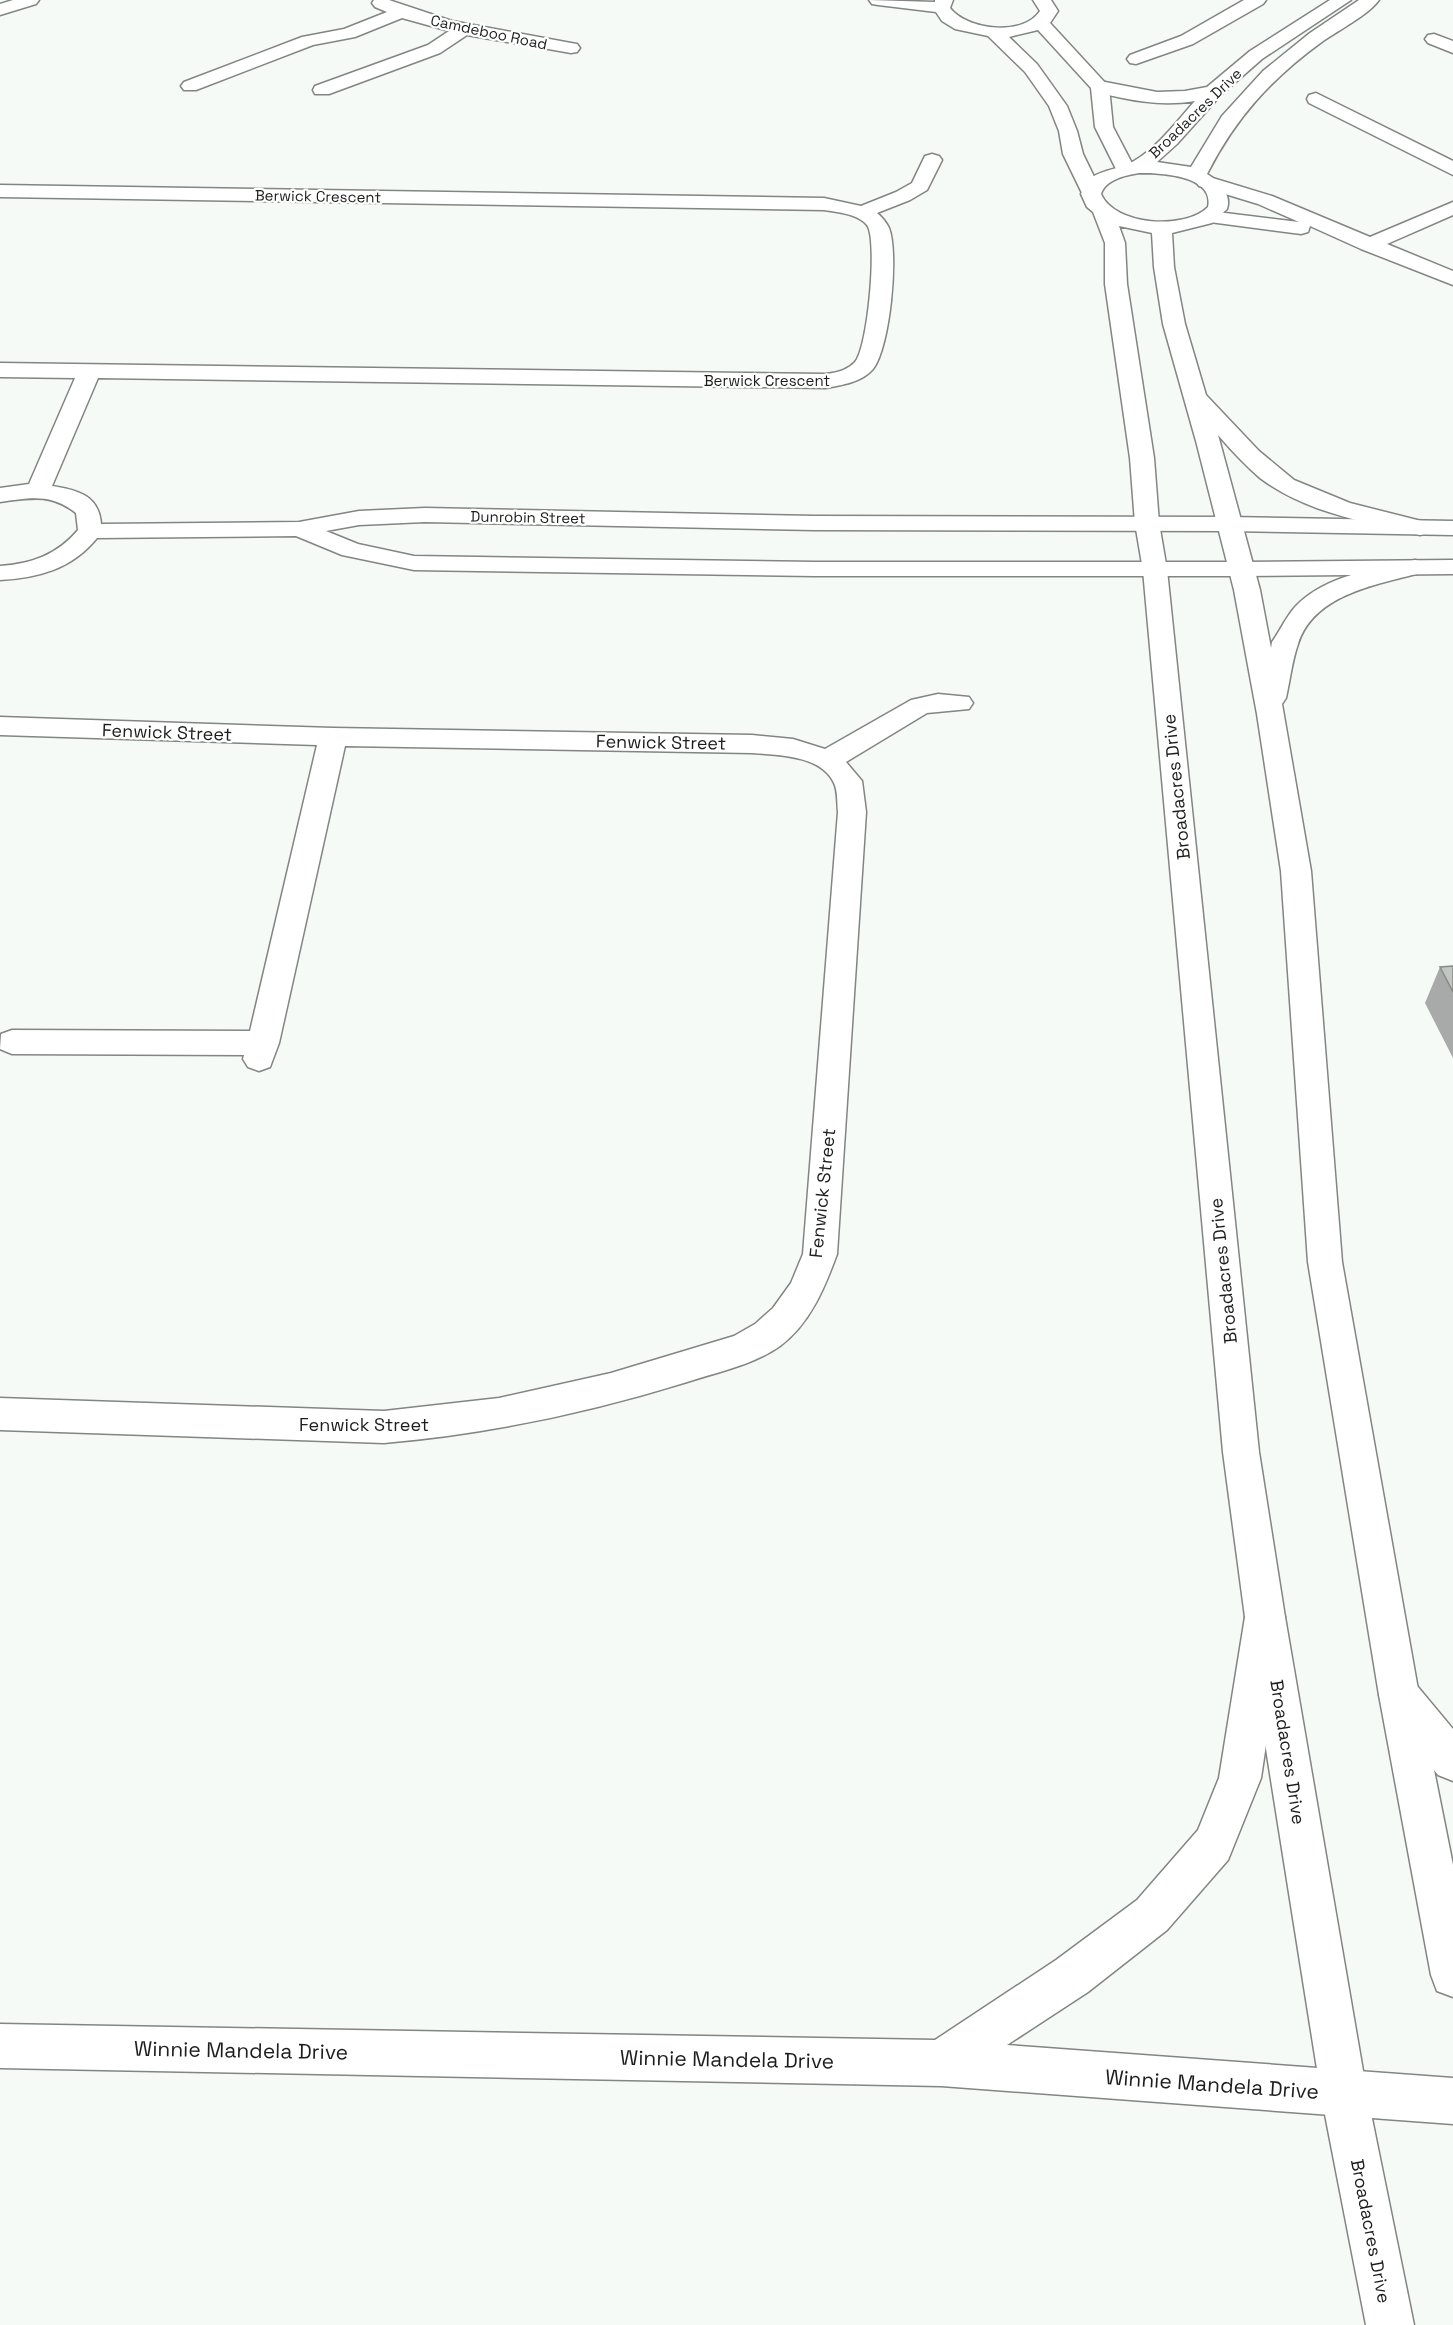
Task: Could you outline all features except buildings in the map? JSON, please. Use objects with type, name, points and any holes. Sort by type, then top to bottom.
[{"type":"street","points":[[0,10],[30,0]]},
{"type":"street","name":"Camdeboo Road","points":[[374,0],[401,12],[465,28],[571,48]]},
{"type":"street","points":[[878,0],[942,4],[943,15],[951,21],[978,30],[994,32],[1013,31],[1041,23],[1048,17],[1049,10],[1042,0]]},
{"type":"street","points":[[1136,59],[1187,40],[1257,0]]},
{"type":"street","name":"Broadacres Drive","points":[[1132,168],[1170,140],[1214,91],[1256,55],[1342,0]]},
{"type":"street","name":"Broadacres Drive","points":[[1370,0],[1306,43],[1264,78],[1229,119],[1206,154],[1201,180],[1169,169],[1132,168],[1102,177],[1091,191],[1093,201],[1102,211],[1115,243],[1116,284],[1142,458],[1155,570],[1241,1452],[1265,1617],[1344,2094],[1390,2325]]},
{"type":"street","points":[[190,86],[308,41],[349,33],[401,12]]},
{"type":"street","points":[[1041,23],[1100,87],[1128,95],[1153,98],[1195,97],[1214,91]]},
{"type":"street","points":[[322,90],[434,49],[465,28]]},
{"type":"street","points":[[994,32],[1031,68],[1058,106],[1068,131],[1073,154],[1091,191]]},
{"type":"street","points":[[1434,39],[1453,48]]},
{"type":"street","points":[[1100,87],[1104,127],[1132,168]]},
{"type":"street","points":[[1316,99],[1453,169]]},
{"type":"street","points":[[860,213],[903,196],[920,186],[932,160]]},
{"type":"street","points":[[1201,180],[1215,191],[1219,200],[1217,209],[1209,217]]},
{"type":"street","points":[[1201,180],[1265,200],[1336,232],[1453,279]]},
{"type":"street","name":"Berwick Crescent","points":[[0,191],[824,204],[860,213],[879,227],[883,244],[875,342],[866,364],[841,379],[791,381],[0,370]]},
{"type":"street","points":[[1368,245],[1453,208]]},
{"type":"street","points":[[1102,211],[1129,223],[1162,227],[1181,226],[1209,217],[1336,232]]},
{"type":"street","points":[[1162,227],[1164,267],[1174,324],[1247,590],[1270,714],[1296,871],[1325,1262],[1399,1695],[1453,1975]]},
{"type":"street","points":[[38,490],[89,372]]},
{"type":"street","points":[[1195,396],[1269,472],[1300,493],[1333,506],[1420,528],[1453,528]]},
{"type":"street","points":[[0,495],[38,490],[69,496],[88,510],[90,531],[79,547],[58,561],[31,570],[1,574]]},
{"type":"street","name":"Dunrobin Street","points":[[90,531],[299,529],[359,518],[425,515],[814,523],[1148,523],[1420,528]]},
{"type":"street","points":[[814,523],[815,569]]},
{"type":"street","name":"Dunrobin Street","points":[[299,529],[351,550],[414,563],[815,569],[1155,570],[1415,567]]},
{"type":"street","points":[[1270,714],[1285,642],[1304,613],[1321,598],[1352,583],[1415,567],[1453,567]]},
{"type":"street","points":[[828,760],[920,706],[960,703]]},
{"type":"street","name":"Fenwick Street","points":[[0,726],[333,737],[752,744],[793,748],[828,760],[848,781],[852,812],[820,1254],[803,1299],[776,1329],[737,1352],[654,1377],[502,1414],[448,1423],[384,1427],[0,1414]]},
{"type":"street","points":[[12,1042],[261,1051],[333,737]]},
{"type":"street","points":[[942,2063],[1072,1976],[1152,1915],[1213,1845],[1240,1778],[1265,1617]]},
{"type":"street","points":[[1399,1695],[1453,1761]]},
{"type":"street","name":"Winnie Mandela Drive","points":[[0,2046],[942,2063],[1453,2101]]}]
